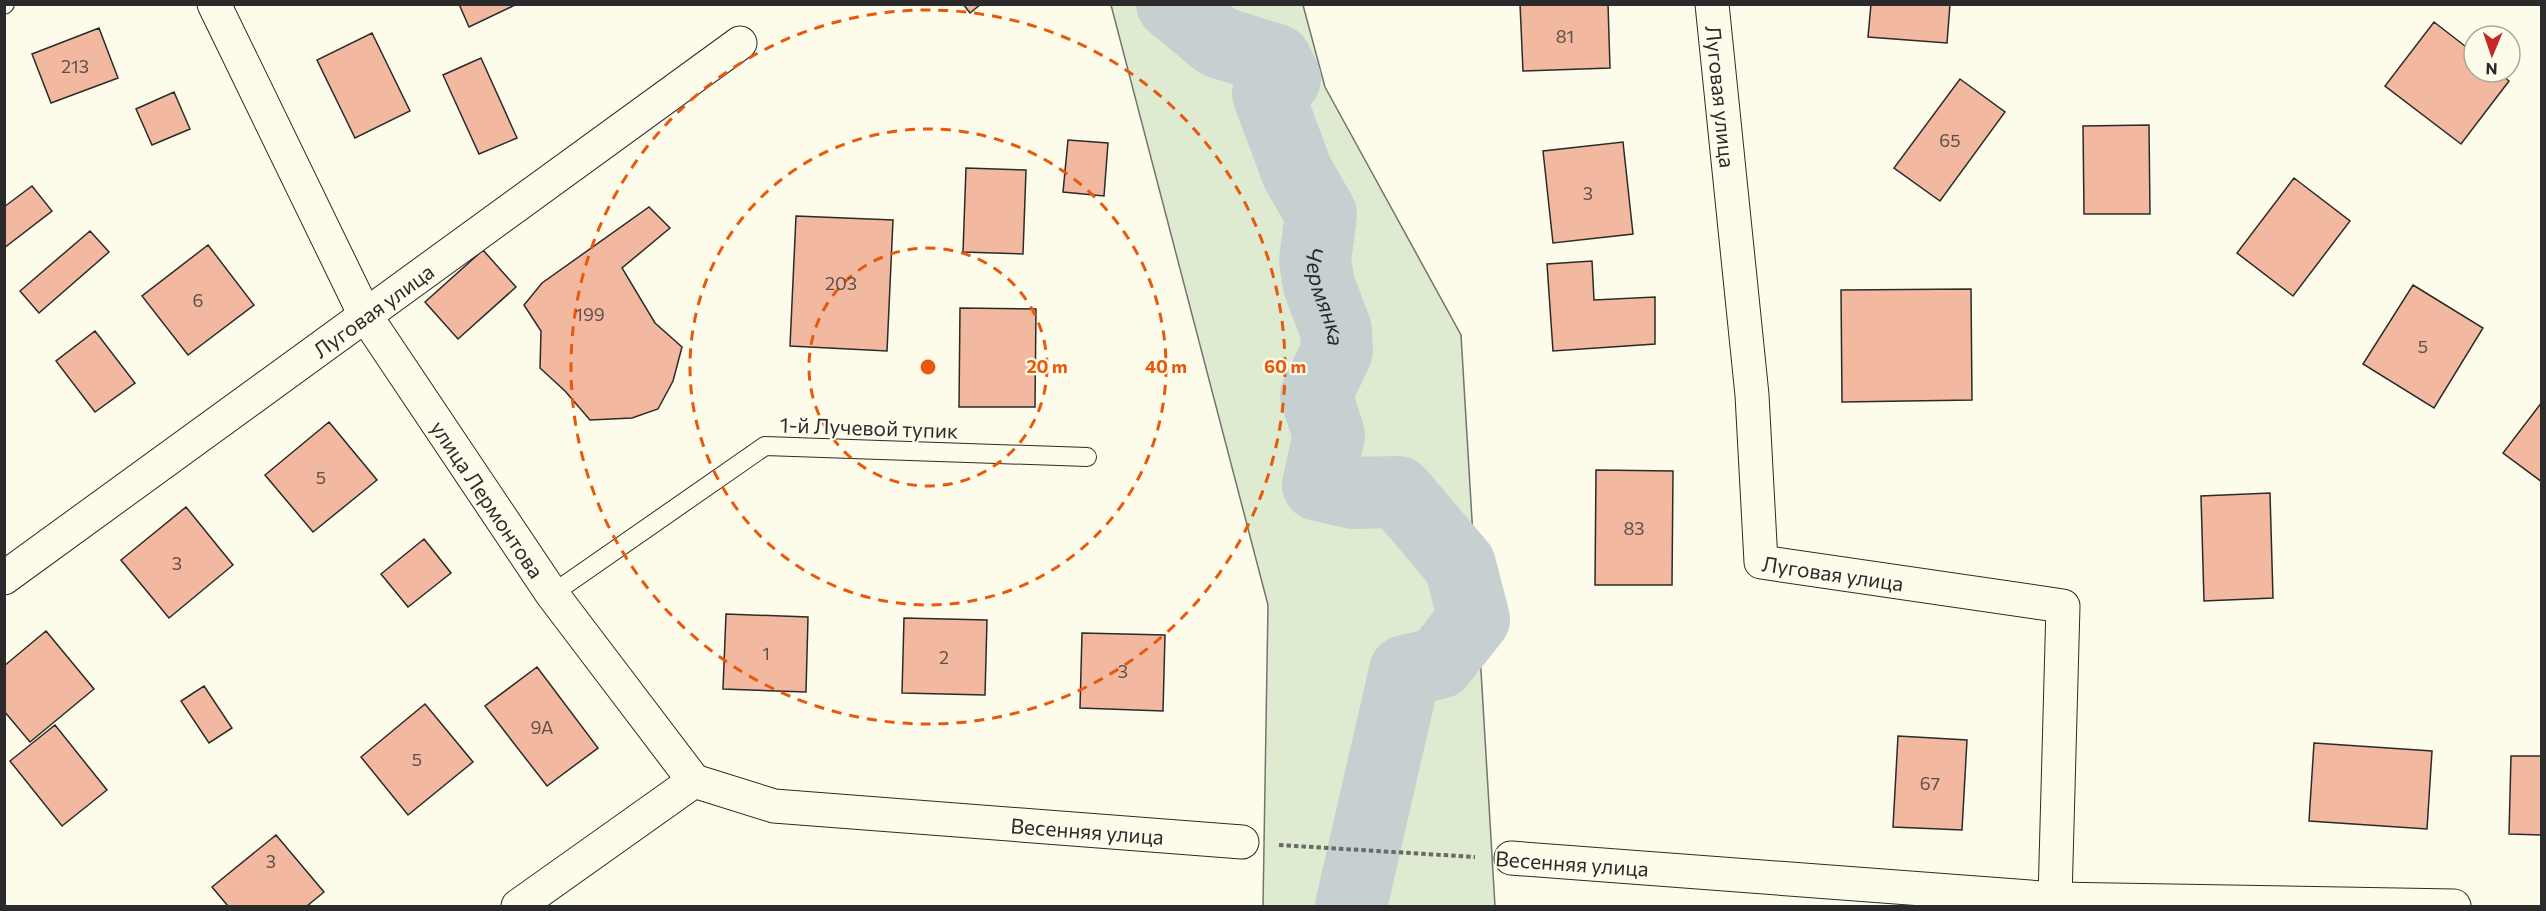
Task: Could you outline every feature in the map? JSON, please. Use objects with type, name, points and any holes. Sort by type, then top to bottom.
[{"type":"street","name":"улица Лермонтова","points":[[214,4],[365,315],[552,594],[694,781]]},
{"type":"street","name":"Луговая улица","points":[[1712,4],[1752,395],[1761,562],[2062,606],[2055,899]]},
{"type":"street","name":"Луговая улица","points":[[4,578],[740,43]]},
{"type":"street","name":"Весенняя улица","points":[[694,781],[774,806],[1242,842]]},
{"type":"street","points":[[518,906],[694,781]]},
{"type":"street","name":"Весенняя улица","points":[[1511,858],[2055,899],[2454,906]]},
{"type":"lane","name":"1-й Лучевой тупик","points":[[552,594],[765,446],[1087,457]]},
{"type":"path","name":"Весенняя улица","points":[[1242,842],[1395,853],[1511,858]]},
{"type":"green space","points":[[1111,5],[1303,5],[1325,87],[1461,335],[1495,906],[1263,906],[1268,605]]},
{"type":"building","points":[[459,4],[517,4],[469,27]]},
{"type":"building","points":[[963,4],[981,4],[970,13]]},
{"type":"building","points":[[1520,4],[1608,4],[1610,68],[1523,71]]},
{"type":"building","points":[[1871,4],[1950,4],[1947,43],[1868,37]]},
{"type":"building","points":[[2434,22],[2462,44],[2462,84],[2507,84],[2461,144],[2385,86]]},
{"type":"building","points":[[99,28],[118,78],[51,103],[32,54]]},
{"type":"building","points":[[372,33],[410,111],[355,138],[317,60]]},
{"type":"building","points":[[481,58],[517,138],[479,154],[443,75]]},
{"type":"building","points":[[1960,79],[2005,112],[1940,201],[1894,168]]},
{"type":"building","points":[[174,92],[190,129],[152,145],[136,109]]},
{"type":"building","points":[[2149,125],[2150,214],[2084,214],[2083,126]]},
{"type":"building","points":[[1068,140],[1108,143],[1104,196],[1063,192]]},
{"type":"building","points":[[1623,142],[1633,234],[1553,243],[1543,151]]},
{"type":"building","points":[[966,168],[1026,170],[1023,254],[963,252]]},
{"type":"building","points":[[2294,178],[2350,221],[2293,296],[2237,253]]},
{"type":"building","points":[[32,186],[52,211],[4,248],[4,207]]},
{"type":"building","points":[[649,207],[670,228],[622,268],[655,323],[682,347],[673,381],[658,409],[632,418],[590,420],[565,391],[540,368],[541,331],[524,305],[542,283]]},
{"type":"building","points":[[796,216],[893,220],[887,351],[790,346]]},
{"type":"building","points":[[90,231],[109,252],[39,313],[20,291]]},
{"type":"building","points":[[208,245],[254,305],[188,355],[142,296]]},
{"type":"building","points":[[483,250],[516,287],[458,339],[425,302]]},
{"type":"building","points":[[1592,261],[1594,300],[1655,297],[1655,344],[1553,351],[1547,264]]},
{"type":"building","points":[[2413,285],[2483,328],[2434,408],[2363,364]]},
{"type":"building","points":[[1971,289],[1972,400],[1842,402],[1841,290]]},
{"type":"building","points":[[960,308],[1036,309],[1035,407],[959,407]]},
{"type":"building","points":[[95,331],[135,383],[95,412],[56,361]]},
{"type":"building","points":[[2542,402],[2542,482],[2503,453]]},
{"type":"building","points":[[329,422],[377,480],[313,532],[265,475]]},
{"type":"building","points":[[1596,470],[1673,471],[1672,585],[1595,585]]},
{"type":"building","points":[[2270,493],[2273,598],[2204,601],[2201,496]]},
{"type":"building","points":[[186,507],[233,565],[169,618],[121,560]]},
{"type":"building","points":[[424,539],[451,573],[408,607],[381,574]]},
{"type":"building","points":[[726,614],[808,617],[806,692],[723,689]]},
{"type":"building","points":[[904,618],[987,620],[985,695],[902,693]]},
{"type":"building","points":[[46,631],[94,689],[30,742],[4,711],[4,666]]},
{"type":"building","points":[[1082,633],[1165,635],[1163,711],[1080,708]]},
{"type":"building","points":[[537,667],[598,748],[547,786],[485,706]]},
{"type":"building","points":[[204,686],[232,728],[209,743],[181,701]]},
{"type":"building","points":[[425,704],[473,762],[408,815],[361,757]]},
{"type":"building","points":[[55,725],[107,790],[62,826],[10,761]]},
{"type":"building","points":[[1898,736],[1967,740],[1962,830],[1893,827]]},
{"type":"building","points":[[2314,743],[2432,751],[2427,829],[2309,821]]},
{"type":"building","points":[[2511,756],[2542,756],[2542,835],[2509,834]]},
{"type":"building","points":[[276,835],[324,892],[307,906],[228,906],[212,887]]},
{"type":"waterway","name":"Чермянка","points":[[1172,4],[1218,42],[1276,60],[1285,79],[1268,94],[1297,172],[1321,214],[1315,261],[1319,285],[1336,330],[1337,351],[1316,395],[1329,435],[1318,485],[1353,493],[1398,492],[1460,565],[1474,619],[1439,663],[1405,671],[1351,906]]}]
